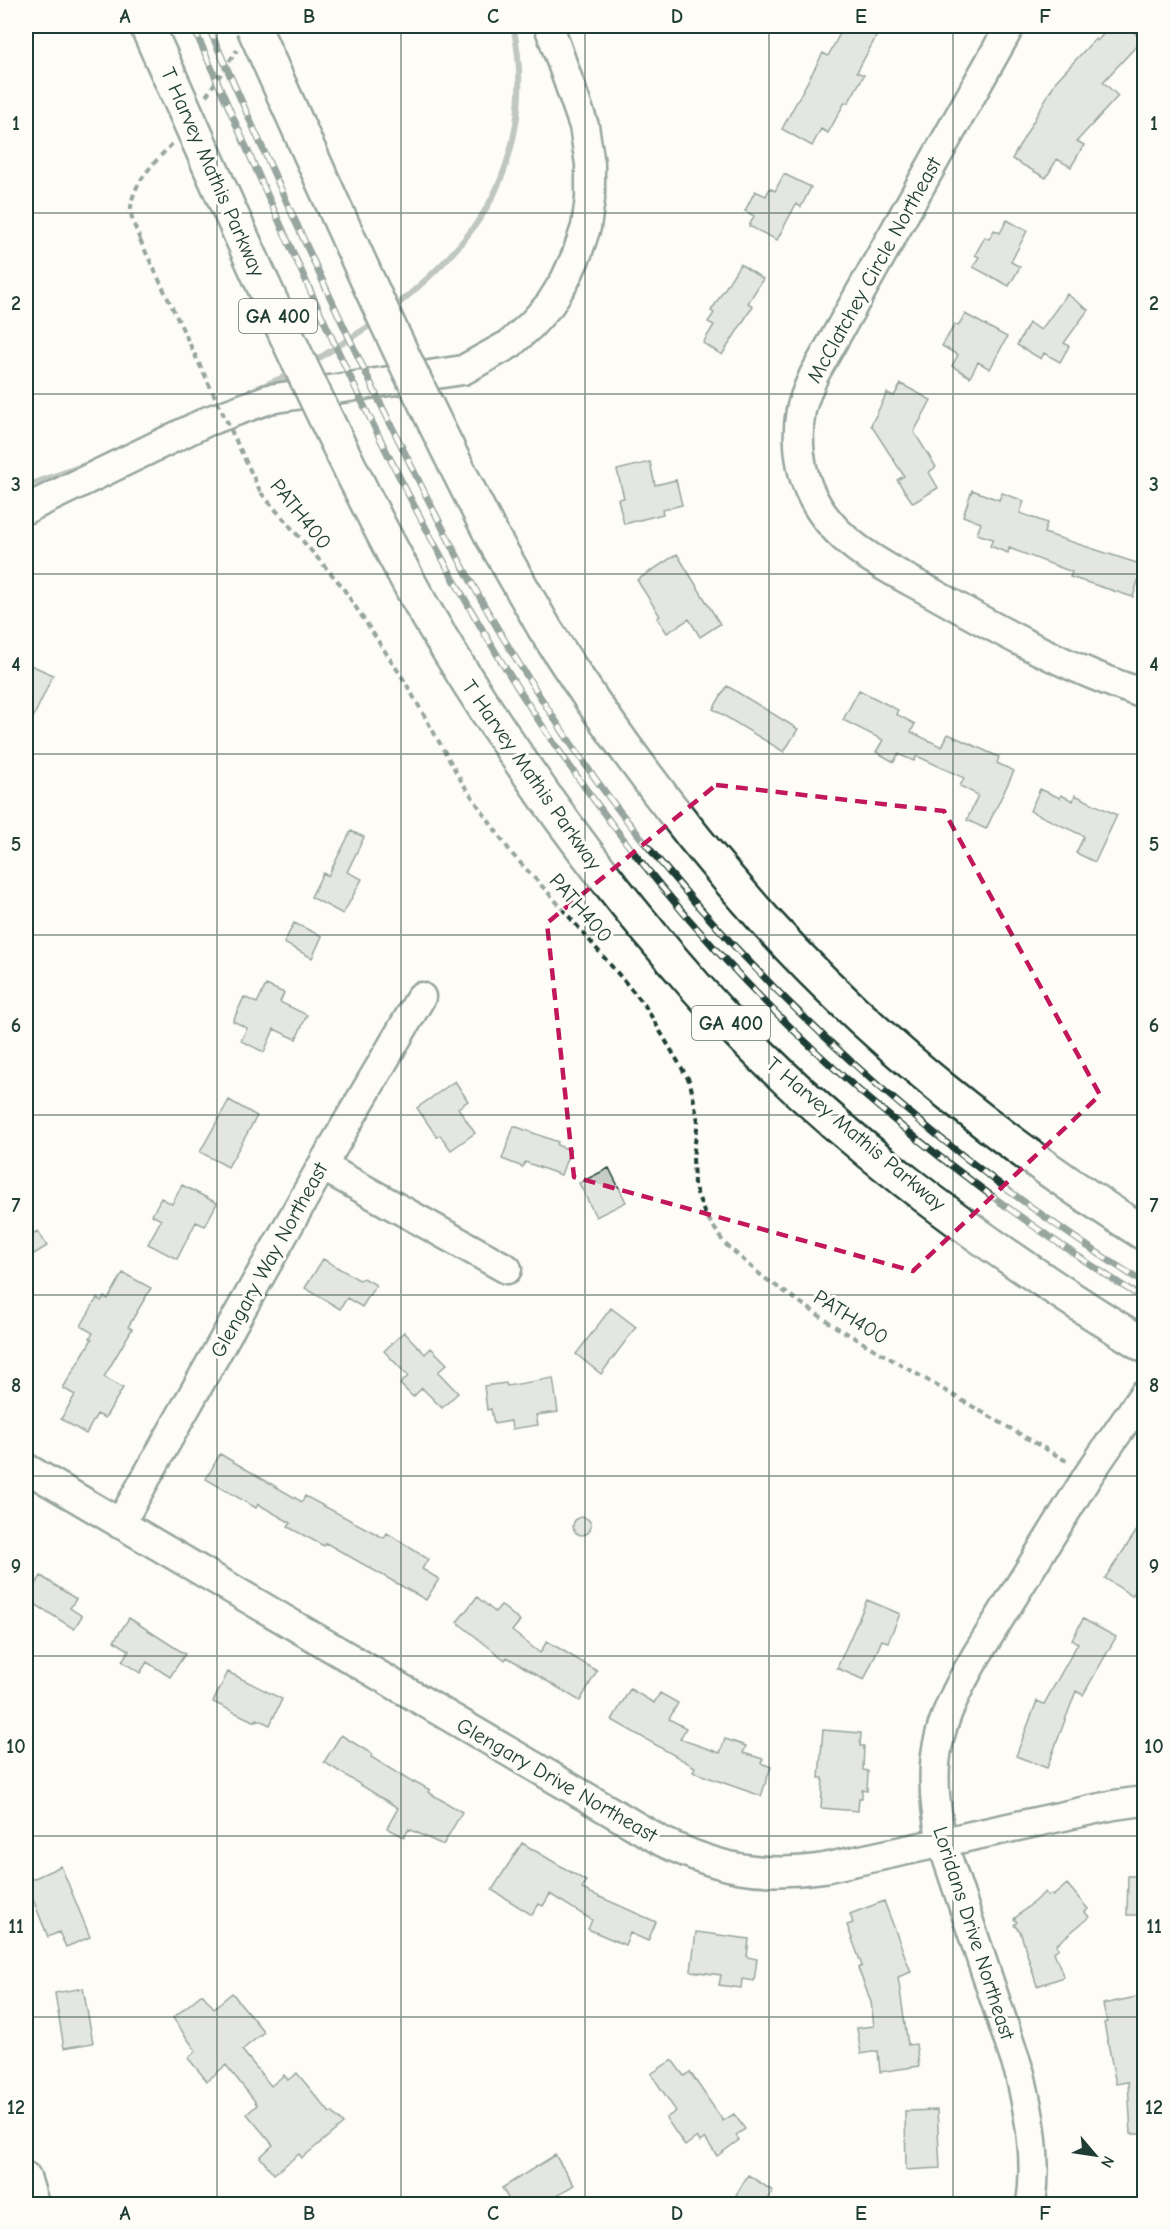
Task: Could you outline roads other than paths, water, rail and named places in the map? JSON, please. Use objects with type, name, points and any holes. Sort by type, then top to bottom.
[{"type":"highway","name":"T Harvey Mathis Parkway","points":[[147,26],[324,419],[371,513],[418,601],[464,679],[576,842],[635,915],[713,1004],[835,1123],[911,1185],[997,1250],[1144,1345]]},
{"type":"highway","points":[[253,26],[451,458],[492,536],[545,628],[645,774],[708,854],[768,923],[833,990],[898,1050],[1044,1166],[1144,1233]]},
{"type":"street","points":[[26,509],[208,421],[269,399],[463,370],[510,344],[531,325],[550,303],[578,254],[586,227],[590,199],[590,164],[584,126],[549,26]]},
{"type":"street","name":"McClatchey Circle Northeast","points":[[1010,26],[813,375],[801,409],[798,439],[802,469],[812,498],[834,529],[861,552],[1016,641],[1098,679],[1144,694]]},
{"type":"street","name":"Glengary Way Northeast","points":[[120,1524],[322,1166],[421,997]]},
{"type":"street","points":[[322,1166],[507,1269]]},
{"type":"street","name":"Loridans Drive Northeast","points":[[1031,2205],[1033,2151],[1029,2112],[1020,2074],[942,1842],[933,1780],[936,1749],[946,1716],[971,1665],[1089,1474],[1144,1394]]},
{"type":"street","name":"Glengary Drive Northeast","points":[[26,1468],[661,1841],[696,1857],[740,1870],[792,1872],[824,1868],[1114,1804],[1144,1801]]},
{"type":"street","points":[[26,2177],[34,2205]]},
{"type":"waterway","points":[[392,309],[458,248],[490,202],[501,179],[515,129],[518,103],[519,77],[513,26]]},
{"type":"waterway","points":[[310,364],[377,321]]},
{"type":"waterway","points":[[258,388],[293,373]]},
{"type":"waterway","points":[[26,486],[93,462]]},
{"type":"railway","points":[[193,26],[335,346],[413,503],[498,656],[576,775],[619,833],[710,943],[809,1045],[862,1093],[929,1149],[999,1201],[1144,1299]]},
{"type":"railway","points":[[208,26],[344,328],[450,542],[513,654],[565,735],[621,813],[677,882],[736,948],[862,1071],[998,1183],[1144,1283]]}]
